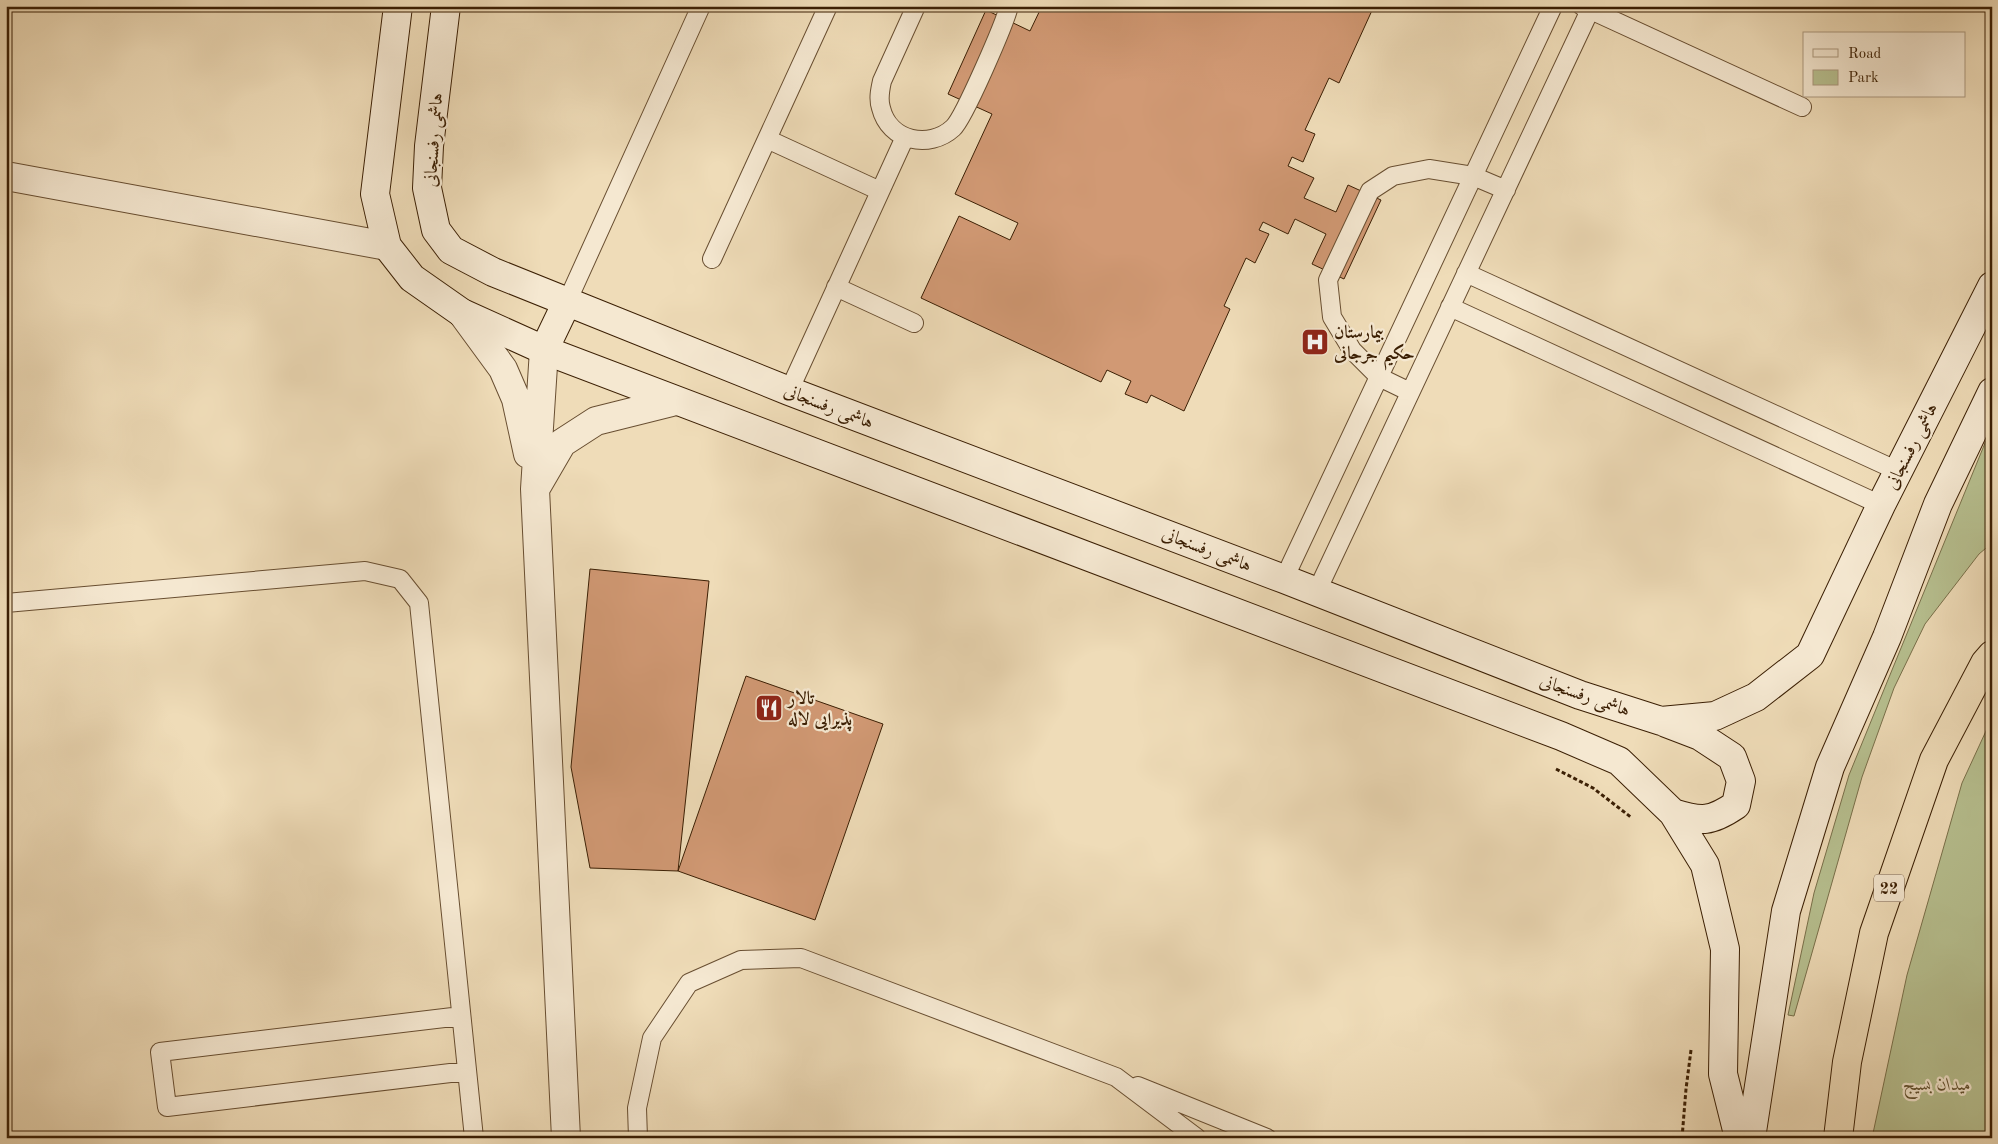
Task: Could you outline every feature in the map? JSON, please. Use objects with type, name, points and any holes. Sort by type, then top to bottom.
[{"type":"highway","name":"22","points":[[1828,1138],[1847,1062],[1874,934],[1934,760],[1985,663],[1992,655]]},
{"type":"highway","name":"22","points":[[1838,1138],[1847,1062]]},
{"type":"main road","points":[[398,6],[374,194],[387,246],[412,278],[462,313],[544,350],[1570,740],[1619,761],[1673,813],[1705,865],[1726,949],[1723,1074],[1739,1138]]},
{"type":"main road","name":"هاشمی رفسنجانی","points":[[446,6],[429,146],[427,188],[436,230],[451,250],[492,272],[788,391],[1284,578],[1580,696],[1662,721],[1715,716],[1756,697],[1810,655],[1881,505],[1992,286]]},
{"type":"main road","points":[[6,176],[387,246]]},
{"type":"main road","points":[[566,1138],[535,490],[544,350],[567,302]]},
{"type":"main road","points":[[462,313],[503,370],[516,399],[535,490]]},
{"type":"main road","points":[[1750,1138],[1786,911],[1830,767],[1887,637],[1938,504],[1992,392]]},
{"type":"main road","points":[[535,490],[562,444],[596,421],[676,401]]},
{"type":"main road","points":[[1662,721],[1700,736],[1732,757],[1741,781],[1736,806],[1716,818],[1691,818],[1673,813]]},
{"type":"lane","points":[[567,302],[701,6]]},
{"type":"lane","points":[[712,259],[828,6]]},
{"type":"lane","points":[[916,6],[882,81],[880,107],[885,119],[893,129],[905,137],[925,141],[937,138],[956,126],[1009,6]]},
{"type":"lane","points":[[1284,578],[1553,6]]},
{"type":"lane","points":[[1316,591],[1506,190],[1586,8],[1802,107]]},
{"type":"lane","points":[[788,391],[905,137]]},
{"type":"lane","points":[[767,139],[880,191]]},
{"type":"lane","points":[[1410,392],[1379,377],[1352,350],[1332,317],[1328,280],[1370,191],[1393,176],[1429,169],[1473,176],[1506,190]]},
{"type":"lane","points":[[1466,273],[1898,471]]},
{"type":"lane","points":[[836,287],[914,323]]},
{"type":"lane","points":[[1450,307],[1881,505]]},
{"type":"lane","points":[[6,603],[365,571],[400,578],[419,603],[474,1138]]},
{"type":"lane","points":[[638,1138],[637,1108],[652,1038],[690,983],[741,960],[801,958],[1116,1077],[1267,1138]]},
{"type":"lane","points":[[461,1016],[160,1052],[167,1107],[467,1072]]},
{"type":"lane","points":[[1116,1077],[1197,1138]]},
{"type":"path","points":[[1550,766],[1593,788],[1636,821]]},
{"type":"path","points":[[1682,1138],[1692,1040]]},
{"type":"green space","points":[[1992,426],[1992,543],[1979,554],[1925,624],[1894,688],[1862,777],[1794,1016],[1788,1015],[1814,893],[1849,775]]},
{"type":"green space","name":"میدان بسیج","points":[[1992,718],[1992,1138],[1872,1138],[1907,975],[1962,783]]},
{"type":"building","points":[[1042,6],[1374,6],[1339,83],[1329,78],[1305,130],[1315,134],[1303,162],[1292,157],[1288,166],[1314,178],[1304,198],[1336,212],[1348,185],[1381,200],[1344,279],[1312,264],[1326,234],[1295,219],[1288,234],[1263,222],[1259,230],[1269,234],[1255,263],[1246,258],[1224,306],[1230,309],[1184,411],[1151,395],[1147,403],[1125,394],[1131,381],[1107,370],[1101,382],[921,298],[959,216],[1010,240],[1018,223],[955,194],[992,114],[948,94],[986,10],[1030,31]]},
{"type":"building","points":[[590,569],[709,581],[678,871],[590,868],[571,767]]},
{"type":"building","points":[[746,676],[883,724],[815,920],[678,871]]},
{"type":"place","name":"بیمارستان حکیم جرجانی","points":[[1315,342]]},
{"type":"place","name":"تالار پذیرایی لاله","points":[[769,708]]}]
